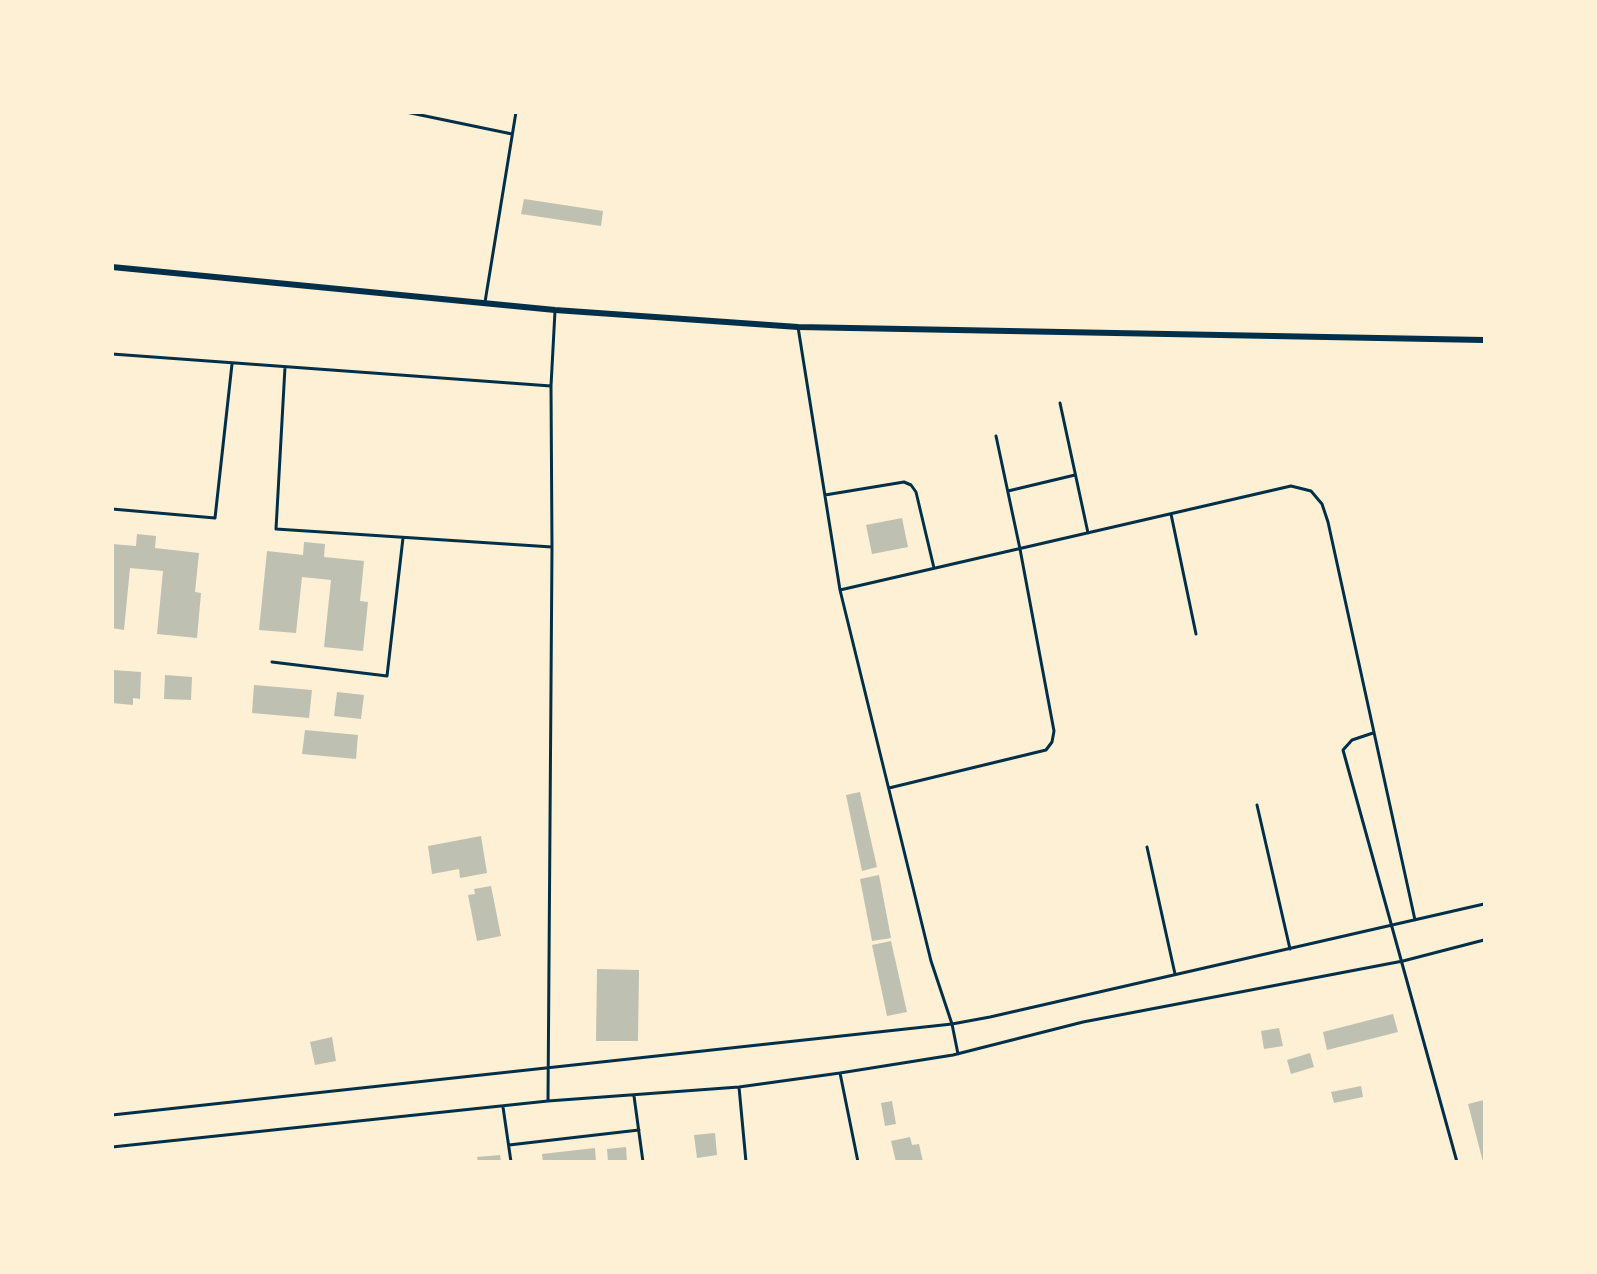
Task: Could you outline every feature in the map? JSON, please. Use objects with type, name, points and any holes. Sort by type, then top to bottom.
[{"type":"street","points":[[112,267],[485,304],[798,327],[1485,340]]},
{"type":"lane","points":[[406,112],[512,134]]},
{"type":"lane","points":[[485,304],[516,112]]},
{"type":"lane","points":[[548,1101],[551,386],[555,310]]},
{"type":"lane","points":[[798,327],[840,590],[931,962],[952,1024],[958,1054]]},
{"type":"lane","points":[[112,354],[551,386]]},
{"type":"lane","points":[[112,509],[215,518],[232,364]]},
{"type":"lane","points":[[285,367],[276,529],[552,547]]},
{"type":"lane","points":[[1060,403],[1088,533]]},
{"type":"lane","points":[[889,788],[1046,750],[1052,742],[1053,732],[1020,549],[996,436]]},
{"type":"lane","points":[[1008,491],[1075,475]]},
{"type":"lane","points":[[825,495],[904,482],[911,485],[916,492],[934,568]]},
{"type":"lane","points":[[840,590],[1291,486],[1311,491],[1322,504],[1328,522],[1415,920]]},
{"type":"lane","points":[[1171,514],[1196,634]]},
{"type":"lane","points":[[272,662],[387,676],[403,538]]},
{"type":"lane","points":[[1374,732],[1352,740],[1343,750],[1457,1161]]},
{"type":"lane","points":[[1257,806],[1290,949]]},
{"type":"lane","points":[[1147,847],[1175,975]]},
{"type":"lane","points":[[112,1115],[952,1024],[1485,904]]},
{"type":"lane","points":[[112,1147],[548,1101],[739,1087],[840,1073],[958,1054],[1083,1023],[1403,962],[1485,940]]},
{"type":"lane","points":[[840,1073],[858,1161]]},
{"type":"lane","points":[[739,1087],[746,1161]]},
{"type":"lane","points":[[634,1096],[644,1161]]},
{"type":"lane","points":[[503,1107],[512,1161]]},
{"type":"lane","points":[[509,1145],[639,1130]]},
{"type":"building","points":[[524,199],[603,211],[601,226],[521,214]]},
{"type":"building","points":[[902,518],[908,547],[872,554],[866,525]]},
{"type":"building","points":[[137,534],[156,536],[155,548],[199,553],[195,592],[201,593],[197,638],[157,634],[163,571],[130,568],[124,630],[112,628],[112,544],[136,546]]},
{"type":"building","points":[[304,542],[325,544],[324,557],[364,561],[360,601],[368,602],[363,651],[324,647],[331,580],[302,577],[296,633],[259,630],[267,551],[303,555]]},
{"type":"building","points":[[112,670],[141,672],[140,699],[133,698],[133,705],[112,703]]},
{"type":"building","points":[[165,675],[192,677],[191,700],[164,699]]},
{"type":"building","points":[[254,685],[312,690],[309,718],[252,713]]},
{"type":"building","points":[[337,692],[364,695],[361,719],[334,716]]},
{"type":"building","points":[[305,730],[358,735],[356,759],[302,754]]},
{"type":"building","points":[[860,792],[877,867],[862,871],[846,795]]},
{"type":"building","points":[[481,836],[487,873],[460,878],[459,869],[432,874],[428,846]]},
{"type":"building","points":[[879,875],[891,938],[872,941],[860,879]]},
{"type":"building","points":[[491,886],[501,936],[477,941],[468,895],[475,894],[474,889]]},
{"type":"building","points":[[891,941],[907,1012],[887,1016],[872,945]]},
{"type":"building","points":[[597,969],[639,970],[638,1041],[596,1041]]},
{"type":"building","points":[[1393,1014],[1398,1032],[1327,1050],[1323,1032]]},
{"type":"building","points":[[1279,1028],[1283,1046],[1264,1049],[1261,1031]]},
{"type":"building","points":[[332,1037],[336,1061],[315,1065],[310,1042]]},
{"type":"building","points":[[1310,1053],[1314,1067],[1291,1074],[1287,1060]]},
{"type":"building","points":[[1361,1086],[1363,1097],[1334,1103],[1331,1092]]},
{"type":"building","points":[[1484,1100],[1484,1162],[1483,1162],[1468,1104]]},
{"type":"building","points":[[892,1101],[896,1124],[885,1126],[881,1103]]},
{"type":"building","points":[[715,1133],[717,1155],[697,1158],[694,1135]]},
{"type":"building","points":[[910,1137],[912,1145],[919,1144],[923,1162],[896,1162],[891,1141]]},
{"type":"building","points":[[626,1147],[627,1162],[608,1162],[607,1149]]},
{"type":"building","points":[[595,1148],[596,1162],[543,1162],[542,1154]]},
{"type":"building","points":[[500,1155],[501,1162],[478,1162],[477,1157]]}]
